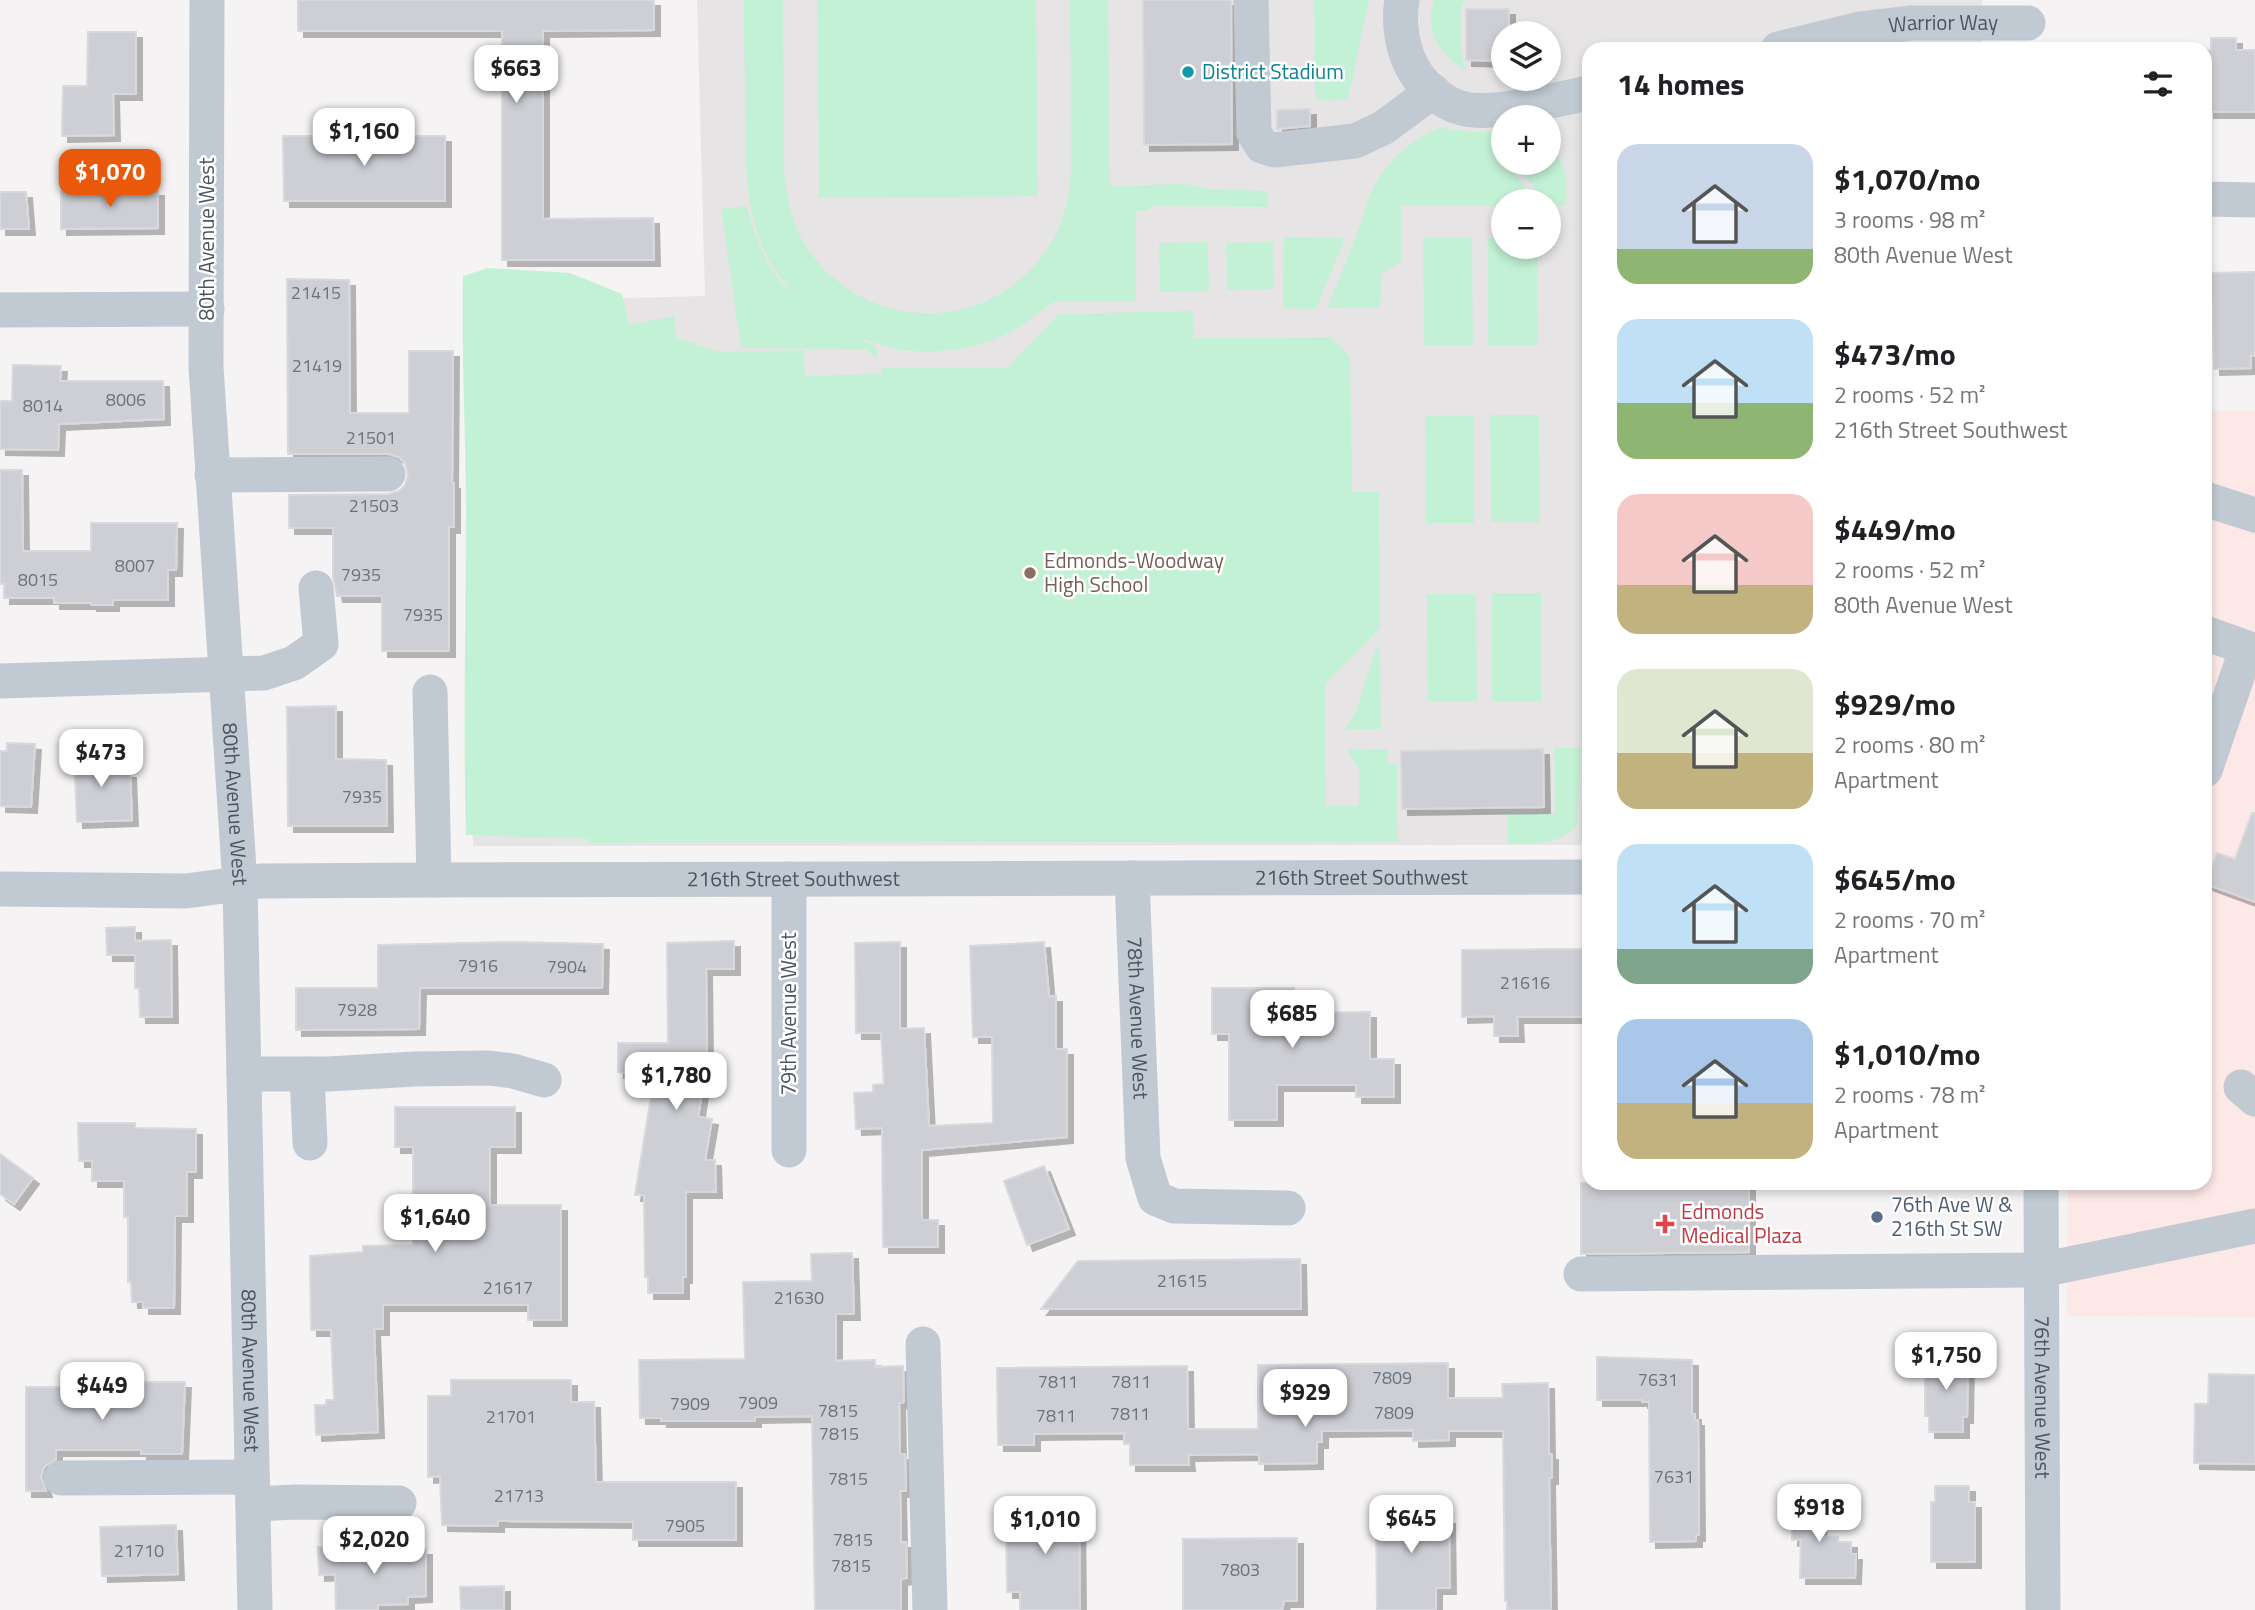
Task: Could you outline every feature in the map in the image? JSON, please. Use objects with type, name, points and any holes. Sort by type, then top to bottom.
[{"type":"street","name":"80th Avenue West","points":[[207,0],[206,367],[240,884],[255,1610]]},
{"type":"street","points":[[1251,0],[1254,133],[1262,146],[1274,150],[1355,141],[1383,128],[1433,91]]},
{"type":"street","points":[[1402,0],[1402,39],[1409,63],[1423,83],[1462,108],[1515,107],[1582,94]]},
{"type":"street","name":"Warrior Way","points":[[1807,42],[1860,29],[1912,23],[2028,24]]},
{"type":"street","points":[[2212,199],[2255,200]]},
{"type":"street","points":[[0,310],[207,309]]},
{"type":"street","points":[[212,475],[388,474]]},
{"type":"street","points":[[2212,501],[2255,515]]},
{"type":"street","points":[[0,681],[264,673],[294,663],[321,644],[316,588]]},
{"type":"street","points":[[2212,636],[2247,648],[2212,749]]},
{"type":"street","points":[[430,692],[434,880]]},
{"type":"street","name":"78th Avenue West","points":[[1132,877],[1143,1158],[1155,1198],[1174,1206],[1288,1208]]},
{"type":"street","name":"216th Street Southwest","points":[[0,889],[186,891],[261,881],[1582,877]]},
{"type":"street","name":"79th Avenue West","points":[[789,878],[789,1150]]},
{"type":"street","points":[[244,1074],[489,1068],[513,1071],[544,1080]]},
{"type":"street","points":[[307,1074],[310,1143]]},
{"type":"street","name":"76th Avenue West","points":[[2040,1190],[2043,1610]]},
{"type":"street","points":[[1581,1274],[2041,1270],[2255,1226]]},
{"type":"street","points":[[923,1344],[930,1610]]},
{"type":"street","points":[[61,1478],[253,1491],[296,1502],[399,1503]]},
{"type":"shaded area","name":"Edmonds-Woodway High School","points":[[697,0],[1982,0],[1982,42],[1582,42],[1582,845],[473,846],[468,302],[705,296]]},
{"type":"shaded area","points":[[2212,411],[2255,411],[2255,1317],[2067,1316],[2068,1190],[2212,1190]]},
{"type":"green space","points":[[744,0],[783,0],[784,172],[788,200],[796,226],[804,243],[822,267],[844,286],[870,301],[897,310],[926,313],[955,311],[983,303],[1009,288],[1026,274],[1048,248],[1063,217],[1071,176],[1070,0],[1108,0],[1110,186],[1184,184],[1210,189],[1267,191],[1269,207],[1150,206],[1149,210],[1136,211],[1136,302],[1053,302],[1020,327],[991,341],[961,349],[929,352],[898,350],[851,335],[877,347],[877,359],[866,349],[741,348],[721,209],[746,206],[770,267],[794,294],[765,253],[751,209],[746,162]]},
{"type":"green space","points":[[817,0],[1036,0],[1038,196],[819,198]]},
{"type":"green space","points":[[1314,0],[1369,0],[1348,99],[1326,101],[1315,97]]},
{"type":"green space","points":[[1434,0],[1467,0],[1462,3],[1461,29],[1466,71],[1448,57],[1436,41],[1431,22]]},
{"type":"green space","points":[[1440,128],[1491,131],[1491,175],[1515,175],[1527,189],[1491,189],[1491,206],[1401,206],[1401,261],[1382,274],[1380,307],[1327,308],[1379,177],[1406,148]]},
{"type":"green space","points":[[1561,161],[1565,173],[1566,206],[1561,206],[1561,189],[1534,189],[1524,175],[1561,175]]},
{"type":"green space","points":[[1284,237],[1341,238],[1344,241],[1316,309],[1283,308]]},
{"type":"green space","points":[[1423,238],[1472,238],[1473,345],[1424,345]]},
{"type":"green space","points":[[1488,238],[1491,238],[1491,259],[1537,259],[1538,345],[1488,345]]},
{"type":"green space","points":[[1208,242],[1209,291],[1160,292],[1159,243]]},
{"type":"green space","points":[[1273,242],[1274,289],[1227,290],[1226,243]]},
{"type":"green space","points":[[488,268],[570,273],[622,294],[629,325],[674,316],[676,338],[721,352],[803,350],[805,376],[881,374],[881,368],[1007,368],[1059,314],[1193,311],[1194,338],[1331,337],[1350,357],[1352,492],[1379,492],[1380,628],[1325,684],[1326,806],[1359,806],[1359,769],[1347,750],[1387,749],[1388,764],[1397,764],[1398,842],[590,843],[590,839],[466,835],[463,276]]},
{"type":"green space","points":[[1490,415],[1539,415],[1540,522],[1491,522]]},
{"type":"green space","points":[[1425,416],[1474,416],[1474,523],[1426,523]]},
{"type":"green space","points":[[1492,593],[1541,593],[1541,701],[1492,701]]},
{"type":"green space","points":[[1427,594],[1476,594],[1477,701],[1428,701]]},
{"type":"green space","points":[[1376,649],[1380,649],[1381,729],[1345,729],[1356,711]]},
{"type":"green space","points":[[1554,748],[1581,748],[1577,826],[1553,840],[1508,843],[1508,814],[1555,813]]},
{"type":"building","points":[[298,0],[654,0],[654,30],[543,31],[543,219],[653,218],[654,260],[502,260],[502,31],[298,31]]},
{"type":"building","name":"District Stadium","points":[[1143,0],[1231,0],[1232,144],[1144,145]]},
{"type":"building","points":[[1466,9],[1509,9],[1509,21],[1491,21],[1491,61],[1466,60]]},
{"type":"building","points":[[88,32],[136,32],[136,94],[113,94],[114,135],[62,136],[63,86],[87,86]]},
{"type":"building","points":[[2211,38],[2236,38],[2236,50],[2255,50],[2255,112],[2212,112]]},
{"type":"building","points":[[1310,109],[1310,126],[1277,129],[1277,110]]},
{"type":"building","points":[[283,136],[445,136],[445,201],[284,201]]},
{"type":"building","points":[[158,190],[158,228],[61,229],[61,191]]},
{"type":"building","points":[[0,192],[26,192],[29,229],[0,229]]},
{"type":"building","points":[[2255,272],[2255,356],[2251,356],[2251,368],[2214,369],[2212,273]]},
{"type":"building","points":[[287,279],[349,280],[350,413],[409,413],[409,351],[453,351],[454,527],[449,527],[449,651],[382,651],[382,596],[337,596],[333,577],[333,528],[289,528],[289,495],[389,494],[399,491],[405,485],[408,475],[405,463],[399,457],[389,454],[288,454]]},
{"type":"building","points":[[13,365],[61,366],[60,381],[163,381],[164,419],[59,424],[58,450],[0,449],[0,401],[12,401]]},
{"type":"building","points":[[0,470],[22,470],[23,551],[91,551],[91,523],[177,523],[176,570],[168,570],[168,600],[113,600],[113,605],[91,605],[54,603],[54,598],[4,598],[4,584],[0,584]]},
{"type":"building","points":[[336,706],[336,759],[386,760],[387,826],[288,826],[287,707]]},
{"type":"building","points":[[7,743],[35,744],[31,807],[0,806],[0,751],[7,751]]},
{"type":"building","points":[[1543,749],[1544,807],[1402,809],[1401,751]]},
{"type":"building","points":[[112,751],[112,772],[130,772],[132,820],[77,822],[74,752]]},
{"type":"building","points":[[2252,813],[2255,813],[2255,902],[2212,886],[2212,867],[2217,853],[2235,859]]},
{"type":"building","points":[[135,927],[135,941],[171,940],[172,1017],[140,1017],[139,988],[135,988],[135,955],[107,955],[106,928]]},
{"type":"building","points":[[734,941],[734,969],[706,969],[707,1060],[698,1117],[712,1119],[705,1160],[715,1160],[716,1192],[686,1192],[686,1277],[683,1277],[683,1293],[648,1293],[648,1277],[645,1277],[644,1195],[635,1195],[654,1078],[618,1072],[618,1043],[668,1043],[667,943]]},
{"type":"building","points":[[513,942],[603,944],[602,988],[420,988],[419,1029],[296,1030],[296,988],[378,988],[378,945]]},
{"type":"building","points":[[900,942],[900,1029],[924,1028],[929,1126],[993,1123],[992,1037],[973,1037],[970,946],[1044,942],[1049,996],[1056,996],[1056,1049],[1067,1049],[1067,1137],[922,1150],[922,1220],[938,1220],[938,1247],[883,1247],[882,1128],[856,1129],[854,1093],[873,1092],[873,1085],[884,1084],[881,1033],[856,1033],[855,943]]},
{"type":"building","points":[[1582,949],[1582,1017],[1517,1017],[1518,1036],[1494,1036],[1494,1016],[1462,1017],[1462,950]]},
{"type":"building","points":[[1212,988],[1294,988],[1294,1013],[1370,1012],[1370,1059],[1394,1059],[1394,1097],[1356,1097],[1356,1085],[1277,1085],[1277,1120],[1229,1120],[1229,1034],[1212,1034]]},
{"type":"building","points":[[395,1107],[515,1107],[515,1147],[490,1147],[490,1205],[561,1205],[561,1320],[528,1320],[528,1305],[383,1305],[383,1329],[374,1329],[378,1432],[316,1435],[315,1405],[326,1405],[326,1400],[334,1400],[331,1330],[311,1330],[310,1256],[363,1252],[363,1246],[413,1245],[413,1147],[395,1147]]},
{"type":"building","points":[[78,1123],[135,1123],[135,1128],[196,1129],[196,1172],[187,1172],[187,1216],[175,1216],[174,1308],[143,1308],[143,1302],[132,1302],[131,1282],[128,1282],[128,1217],[124,1217],[124,1181],[92,1181],[92,1161],[79,1161]]},
{"type":"building","points":[[0,1154],[33,1178],[14,1204],[0,1194]]},
{"type":"building","points":[[1044,1166],[1069,1229],[1027,1245],[1004,1181]]},
{"type":"building","name":"Edmonds Medical Plaza","points":[[1581,1183],[1582,1190],[1749,1190],[1749,1252],[1581,1254]]},
{"type":"building","points":[[852,1253],[854,1314],[836,1314],[836,1361],[875,1360],[875,1367],[903,1366],[904,1402],[899,1403],[900,1454],[905,1454],[906,1491],[900,1491],[901,1542],[906,1542],[907,1578],[901,1579],[901,1610],[815,1610],[812,1416],[755,1417],[755,1421],[661,1421],[661,1418],[640,1418],[639,1360],[745,1359],[743,1282],[812,1281],[811,1254]]},
{"type":"building","points":[[1300,1259],[1301,1309],[1041,1309],[1078,1261]]},
{"type":"building","points":[[1925,1355],[1968,1355],[1967,1417],[1963,1417],[1963,1432],[1929,1432],[1929,1416],[1925,1416]]},
{"type":"building","points":[[1597,1357],[1692,1360],[1692,1414],[1695,1414],[1695,1420],[1698,1420],[1699,1535],[1696,1535],[1696,1541],[1650,1542],[1649,1402],[1597,1400]]},
{"type":"building","points":[[1448,1363],[1448,1398],[1503,1398],[1502,1384],[1548,1383],[1549,1454],[1552,1454],[1552,1478],[1549,1478],[1551,1610],[1507,1610],[1503,1431],[1449,1431],[1449,1440],[1413,1441],[1413,1430],[1322,1431],[1322,1442],[1317,1442],[1317,1463],[1259,1464],[1259,1454],[1188,1455],[1189,1465],[1130,1465],[1130,1444],[1124,1444],[1124,1433],[1034,1434],[1034,1445],[998,1445],[997,1368],[1187,1366],[1188,1429],[1258,1429],[1258,1365]]},
{"type":"building","points":[[2209,1374],[2255,1375],[2255,1464],[2194,1463],[2195,1404],[2208,1404]]},
{"type":"building","points":[[451,1380],[571,1380],[571,1402],[594,1402],[596,1482],[736,1482],[736,1540],[633,1540],[633,1522],[498,1521],[498,1526],[442,1525],[440,1476],[428,1477],[428,1396],[451,1396]]},
{"type":"building","points":[[130,1382],[185,1382],[182,1454],[141,1454],[141,1450],[56,1450],[56,1459],[44,1467],[41,1477],[46,1491],[26,1491],[26,1387],[130,1387]]},
{"type":"building","points":[[1935,1486],[1969,1486],[1969,1502],[1975,1502],[1975,1562],[1931,1562],[1931,1502],[1935,1502]]},
{"type":"building","points":[[1792,1496],[1821,1497],[1820,1536],[1838,1537],[1838,1542],[1851,1542],[1851,1554],[1856,1554],[1855,1578],[1800,1578],[1801,1539],[1792,1540]]},
{"type":"building","points":[[1435,1499],[1435,1518],[1449,1518],[1450,1588],[1436,1588],[1436,1610],[1377,1610],[1376,1500]]},
{"type":"building","points":[[1079,1502],[1080,1610],[1020,1610],[1020,1592],[1007,1592],[1006,1522],[1020,1522],[1019,1503]]},
{"type":"building","points":[[176,1525],[178,1574],[102,1576],[100,1527]]},
{"type":"building","points":[[1297,1538],[1297,1601],[1284,1601],[1282,1610],[1183,1610],[1183,1539]]},
{"type":"building","points":[[376,1546],[376,1550],[426,1549],[426,1596],[408,1597],[408,1604],[378,1605],[378,1610],[336,1610],[335,1574],[319,1575],[318,1547]]},
{"type":"building","points":[[504,1586],[504,1610],[461,1610],[460,1587]]},
{"type":"place","name":"District Stadium","points":[[1188,72]]},
{"type":"place","name":"Edmonds-Woodway High School","points":[[1030,573]]},
{"type":"place","name":"76th Ave W & 216th St SW","points":[[1877,1217]]},
{"type":"place","name":"Edmonds Medical Plaza","points":[[1665,1224]]}]
